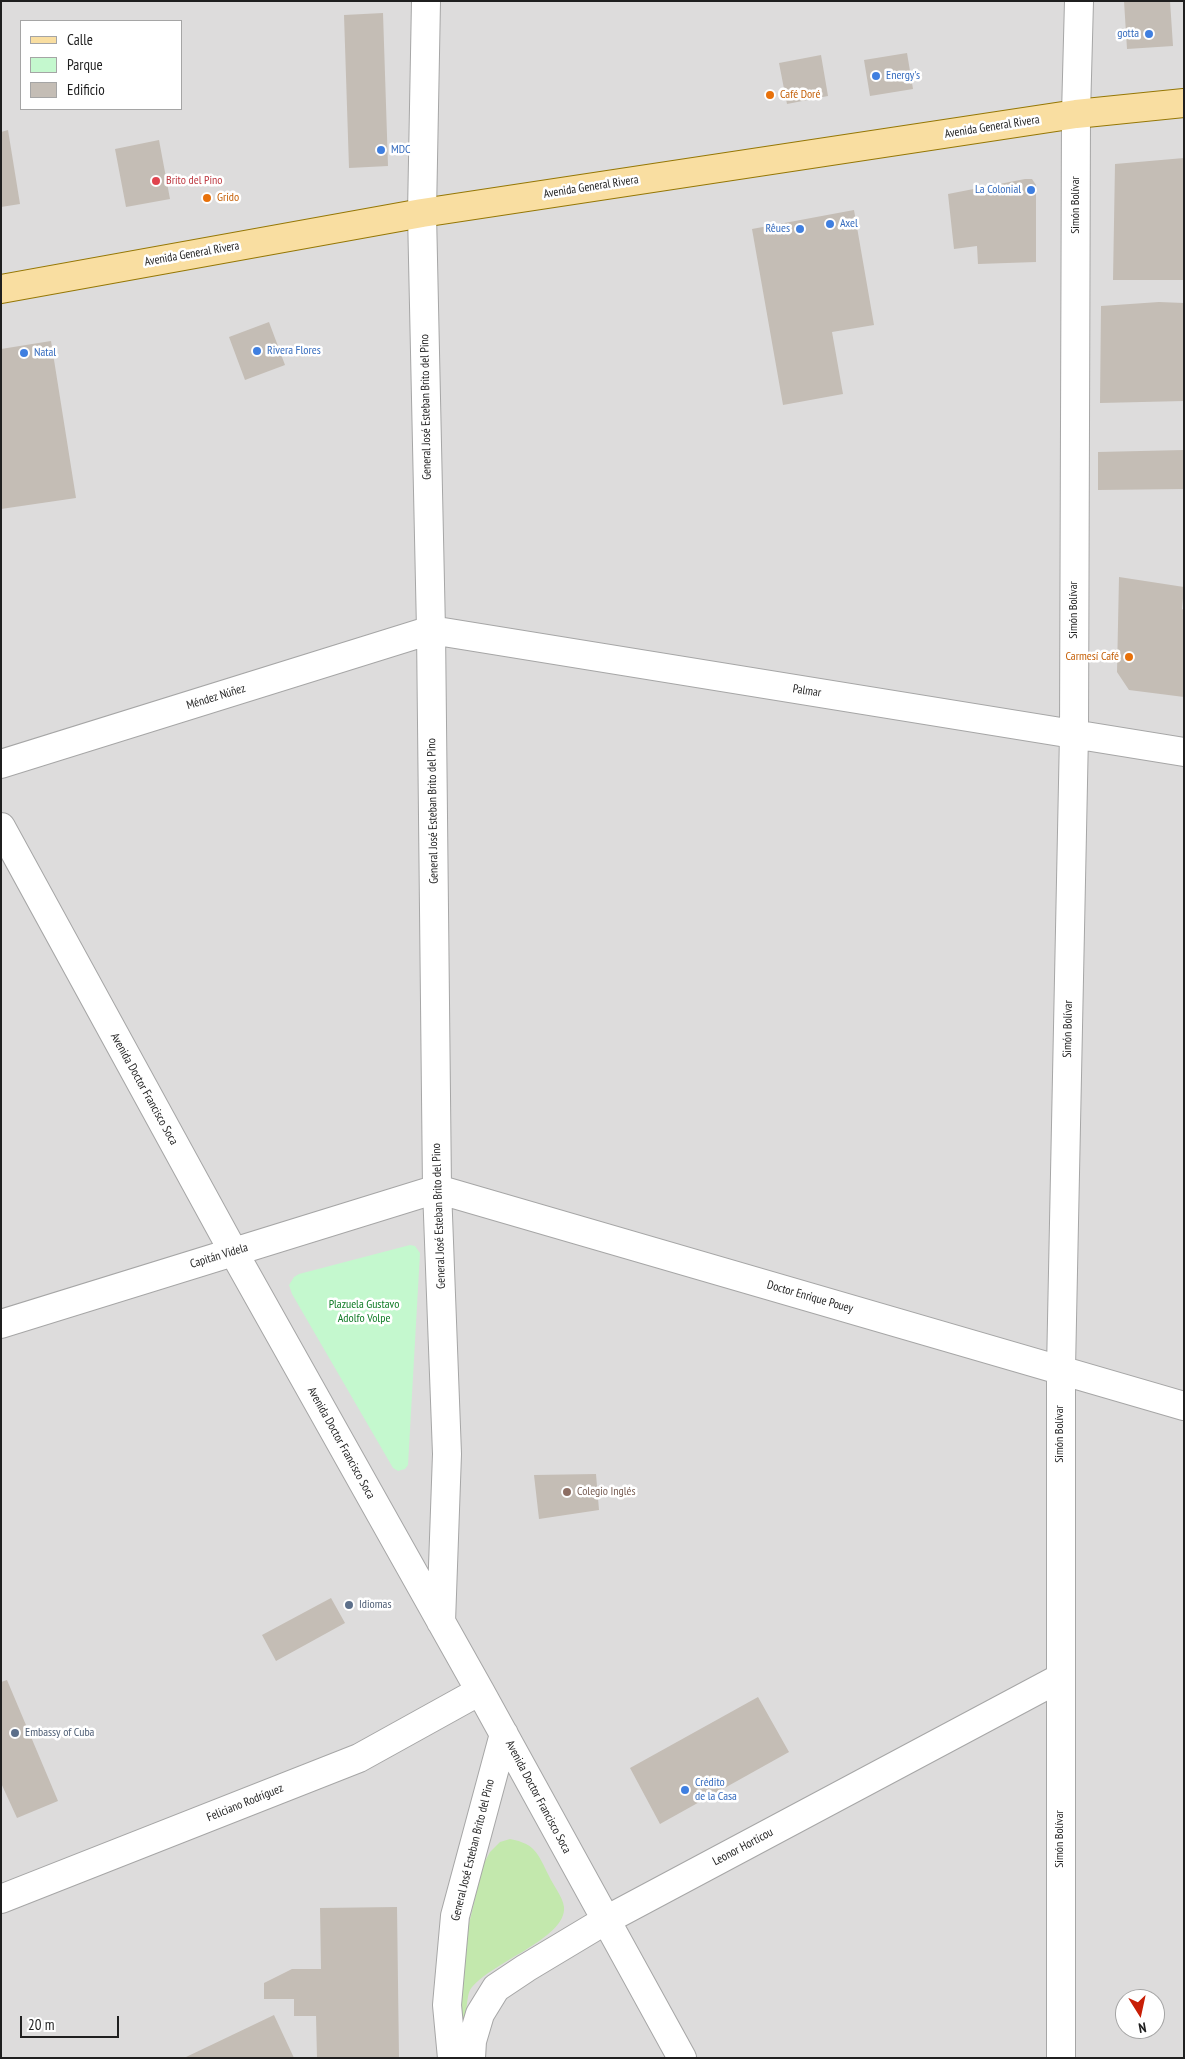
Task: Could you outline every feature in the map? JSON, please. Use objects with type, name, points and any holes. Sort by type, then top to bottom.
[{"type":"main road","name":"Avenida General Rivera","points":[[1,289],[422,212],[1076,114],[1184,103]]},
{"type":"street","name":"General José Esteban Brito del Pino","points":[[426,1],[422,212],[431,630],[437,1189],[447,1454],[441,1622]]},
{"type":"street","name":"Simón Bolívar","points":[[1061,2058],[1061,1369],[1074,734],[1076,114],[1079,1]]},
{"type":"street","name":"Palmar","points":[[431,630],[1184,752]]},
{"type":"street","name":"Méndez Núñez","points":[[1,764],[431,630]]},
{"type":"street","name":"Avenida Doctor Francisco Soca","points":[[1,827],[233,1251],[504,1734],[682,2058]]},
{"type":"street","name":"Capitán Videla","points":[[1,1324],[437,1189]]},
{"type":"street","name":"Doctor Enrique Pouey","points":[[437,1189],[1184,1406]]},
{"type":"street","name":"Leonor Horticou","points":[[471,2058],[472,2041],[480,2014],[496,1988],[526,1968],[606,1920],[1060,1678]]},
{"type":"street","name":"Feliciano Rodríguez","points":[[1,1900],[359,1758],[480,1691]]},
{"type":"street","name":"General José Esteban Brito del Pino","points":[[452,2058],[447,2005],[455,1916],[504,1734]]},
{"type":"shaded area","points":[[1,1],[1184,1],[1184,2058],[1,2058]]},
{"type":"green space","name":"Plazuela Gustavo Adolfo Volpe","points":[[410,1245],[415,1246],[420,1253],[408,1465],[405,1469],[398,1471],[393,1468],[292,1294],[289,1285],[294,1277],[299,1274]]},
{"type":"green space","points":[[510,1839],[526,1844],[539,1856],[562,1899],[564,1907],[562,1919],[553,1930],[479,1980],[470,1990],[464,2043],[460,2043],[461,1981],[464,1945],[483,1865],[490,1852],[500,1842]]},
{"type":"building","points":[[1124,1],[1170,1],[1173,46],[1127,49]]},
{"type":"building","points":[[383,13],[388,166],[349,168],[344,15]]},
{"type":"building","points":[[907,53],[913,89],[870,96],[864,60]]},
{"type":"building","points":[[821,55],[828,96],[787,104],[779,63]]},
{"type":"building","points":[[8,130],[20,204],[1,207],[1,132]]},
{"type":"building","points":[[159,140],[170,199],[126,207],[115,149]]},
{"type":"building","points":[[1184,158],[1184,280],[1113,280],[1115,164]]},
{"type":"building","points":[[1032,179],[1036,185],[1036,262],[978,264],[977,246],[954,249],[948,194]]},
{"type":"building","points":[[854,210],[874,325],[832,332],[843,394],[783,405],[752,229]]},
{"type":"building","points":[[1159,302],[1184,303],[1184,401],[1100,403],[1101,306]]},
{"type":"building","name":"Rivera Flores","points":[[269,322],[285,365],[245,380],[229,337]]},
{"type":"building","points":[[51,341],[76,498],[1,509],[1,349]]},
{"type":"building","points":[[1184,450],[1184,489],[1098,490],[1098,452]]},
{"type":"building","points":[[1119,577],[1184,587],[1182,609],[1184,610],[1184,697],[1129,690],[1117,672]]},
{"type":"building","name":"Colegio Inglés","points":[[596,1474],[599,1510],[539,1519],[534,1475]]},
{"type":"building","points":[[331,1598],[345,1623],[276,1661],[262,1635]]},
{"type":"building","name":"Embassy of Cuba","points":[[7,1680],[58,1801],[17,1818],[1,1783],[1,1682]]},
{"type":"building","points":[[758,1697],[789,1752],[660,1824],[630,1768]]},
{"type":"building","points":[[397,1907],[399,2058],[317,2058],[316,2016],[294,2016],[294,1999],[264,1999],[264,1983],[292,1969],[321,1969],[320,1908]]},
{"type":"building","points":[[274,2015],[294,2058],[184,2058]]},
{"type":"place","name":"gotta","points":[[1149,34]]},
{"type":"place","name":"Energy's","points":[[876,76]]},
{"type":"place","name":"Café Doré","points":[[770,95]]},
{"type":"place","name":"MDC","points":[[381,150]]},
{"type":"place","name":"Brito del Pino","points":[[156,181]]},
{"type":"place","name":"La Colonial","points":[[1031,190]]},
{"type":"place","name":"Grido","points":[[207,198]]},
{"type":"place","name":"Axel","points":[[830,224]]},
{"type":"place","name":"Rêues","points":[[800,229]]},
{"type":"place","name":"Rivera Flores","points":[[257,351]]},
{"type":"place","name":"Natal","points":[[24,353]]},
{"type":"place","name":"Carmesí Café","points":[[1129,657]]},
{"type":"place","name":"Colegio Inglés","points":[[567,1492]]},
{"type":"place","name":"Idiomas","points":[[349,1605]]},
{"type":"place","name":"Embassy of Cuba","points":[[15,1733]]},
{"type":"place","name":"Crédito de la Casa","points":[[685,1790]]}]
